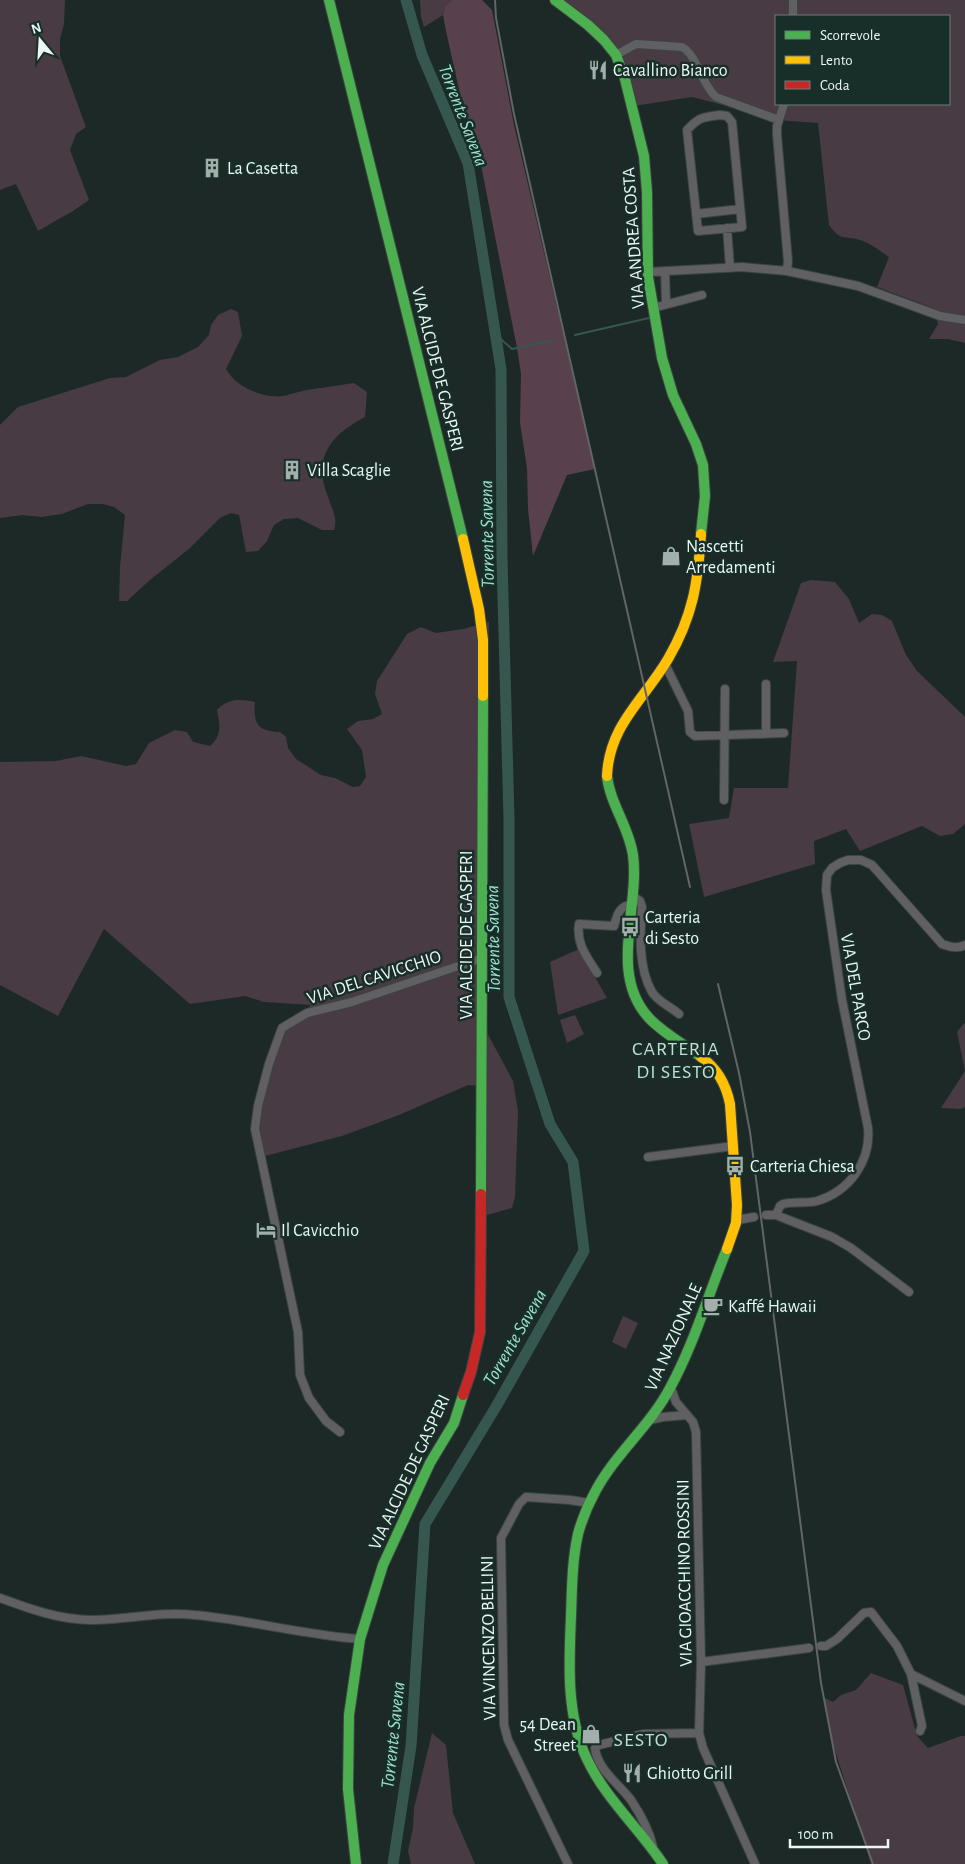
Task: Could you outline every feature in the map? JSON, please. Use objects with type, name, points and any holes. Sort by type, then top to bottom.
[{"type":"main road","name":"VIA ALCIDE DE GASPERI","points":[[329,0],[459,519],[479,609],[483,640],[484,683],[480,1332],[471,1372],[454,1423],[430,1463],[382,1564],[360,1639],[349,1715],[348,1779],[356,1864]]},
{"type":"main road","name":"VIA ANDREA COSTA","points":[[555,0],[603,39],[616,55],[626,84],[643,148],[646,170],[648,272],[653,308],[670,385],[680,412],[699,450],[705,475],[697,585],[689,612],[665,664],[626,715],[612,742],[608,757],[608,789],[630,842],[633,858]]},
{"type":"main road","name":"VIA NAZIONALE","points":[[633,858],[628,959],[630,976],[637,1000],[651,1020],[704,1059],[716,1071],[725,1087],[734,1146],[738,1199],[737,1220],[692,1339],[671,1388],[602,1482],[589,1503],[576,1543],[572,1582],[570,1662],[576,1726],[582,1748],[593,1771],[653,1848],[663,1864]]},
{"type":"street","points":[[792,0],[793,15]]},
{"type":"street","points":[[616,55],[636,44],[682,47],[688,52],[709,89],[716,97],[779,120]]},
{"type":"street","points":[[784,105],[777,135],[788,261],[787,271]]},
{"type":"street","points":[[727,116],[732,122],[740,209],[742,226],[698,231],[687,130],[696,120],[702,117],[727,116]]},
{"type":"street","points":[[696,214],[740,209]]},
{"type":"street","points":[[727,228],[730,268]]},
{"type":"street","points":[[648,272],[730,268],[787,271],[858,286],[940,316],[965,320]]},
{"type":"street","points":[[665,271],[666,303]]},
{"type":"street","points":[[653,308],[702,295]]},
{"type":"street","points":[[665,664],[688,711],[690,732],[695,736],[784,734]]},
{"type":"street","points":[[766,684],[766,734]]},
{"type":"street","points":[[724,800],[726,689]]},
{"type":"street","name":"VIA DEL PARCO","points":[[776,1216],[780,1206],[783,1204],[818,1200],[830,1195],[844,1185],[859,1171],[868,1147],[868,1128],[842,1000],[827,901],[827,875],[832,868],[848,860],[861,860],[872,865],[942,944],[960,948],[965,944]]},
{"type":"street","points":[[597,973],[580,945],[578,937],[579,924],[614,926],[619,910],[632,901]]},
{"type":"street","name":"VIA NAZIONALE","points":[[632,901],[640,901],[642,907],[641,955],[652,993],[679,1014]]},
{"type":"street","name":"VIA DEL CAVICCHIO","points":[[340,1432],[326,1421],[309,1398],[300,1375],[298,1332],[255,1129],[258,1106],[269,1064],[282,1028],[307,1013],[352,1002],[482,958]]},
{"type":"street","points":[[648,1157],[734,1146]]},
{"type":"street","points":[[766,1215],[776,1216],[820,1231],[837,1240],[909,1292]]},
{"type":"street","points":[[737,1220],[754,1217]]},
{"type":"street","name":"VIA GIOACCHINO ROSSINI","points":[[671,1388],[679,1407],[695,1425],[696,1432],[701,1662],[699,1733]]},
{"type":"street","points":[[661,1404],[671,1404],[679,1407]]},
{"type":"street","points":[[661,1404],[668,1412],[676,1416]]},
{"type":"street","points":[[649,1420],[687,1415]]},
{"type":"street","name":"VIA VINCENZO BELLINI","points":[[568,1864],[505,1731],[501,1538],[519,1504],[526,1497],[589,1503]]},
{"type":"street","points":[[0,1598],[53,1616],[91,1620],[192,1614],[330,1637],[360,1639]]},
{"type":"street","points":[[820,1646],[832,1643],[864,1613],[871,1612],[898,1646],[911,1674],[922,1726],[920,1731]]},
{"type":"street","points":[[701,1662],[809,1648]]},
{"type":"street","points":[[911,1674],[965,1701]]},
{"type":"street","points":[[653,1848],[641,1817],[630,1799],[599,1762],[595,1748],[598,1745],[643,1734],[699,1733],[703,1748],[755,1864]]},
{"type":"shaded area","points":[[0,0],[65,0],[64,24],[60,39],[60,56],[86,127],[76,134],[70,150],[89,200],[38,231],[16,184],[0,190]]},
{"type":"shaded area","points":[[420,0],[452,0],[445,6],[443,15],[424,27],[421,17]]},
{"type":"shaded area","points":[[452,0],[482,0],[492,10],[514,125],[595,469],[567,475],[533,556],[528,509],[527,468],[520,423],[521,374],[480,160],[464,112],[443,15],[445,6]]},
{"type":"shaded area","points":[[558,0],[965,0],[965,343],[948,339],[929,339],[938,324],[933,308],[877,287],[889,257],[864,241],[840,236],[829,225],[818,123],[763,119],[735,108],[692,97],[634,106],[619,62]]},
{"type":"shaded area","points":[[231,309],[238,312],[242,336],[226,369],[234,380],[246,388],[265,395],[285,396],[307,390],[354,383],[367,392],[365,417],[343,431],[334,440],[324,459],[322,470],[324,483],[335,517],[334,530],[322,530],[298,518],[284,519],[274,525],[267,541],[258,551],[246,552],[239,515],[231,513],[220,518],[190,548],[127,601],[119,601],[125,515],[114,507],[103,504],[88,504],[62,514],[41,517],[23,515],[0,518],[0,425],[18,407],[110,378],[126,377],[160,360],[178,357],[198,347],[209,335],[211,325],[218,315]]},
{"type":"shaded area","points":[[811,580],[835,582],[849,599],[859,623],[872,614],[882,615],[892,621],[906,655],[917,671],[965,717],[965,824],[953,834],[940,836],[922,826],[860,851],[846,829],[814,841],[815,864],[704,897],[689,824],[729,818],[734,788],[788,788],[797,661],[773,662],[801,583]]},
{"type":"shaded area","points":[[489,622],[485,751],[484,1027],[513,1081],[518,1111],[515,1197],[512,1208],[480,1217],[478,1086],[468,1085],[399,1115],[342,1136],[265,1156],[256,1119],[275,1040],[311,1005],[264,1002],[245,996],[190,1004],[104,929],[58,1016],[0,985],[0,762],[56,761],[81,756],[126,766],[136,764],[149,743],[175,730],[187,732],[193,742],[210,746],[218,734],[217,710],[230,701],[245,700],[255,702],[255,716],[258,725],[267,730],[280,732],[286,737],[288,748],[296,759],[321,775],[335,778],[353,787],[360,786],[366,777],[362,750],[347,729],[358,721],[373,719],[382,714],[375,694],[377,681],[407,634],[421,627],[436,633],[463,629]]},
{"type":"shaded area","points":[[579,949],[607,998],[558,1015],[550,962]]},
{"type":"shaded area","points":[[575,1015],[584,1034],[567,1043],[560,1020]]},
{"type":"shaded area","points":[[965,1024],[965,1071],[957,1032]]},
{"type":"shaded area","points":[[965,1071],[965,1107],[961,1109],[941,1108]]},
{"type":"shaded area","points":[[623,1316],[638,1323],[626,1349],[612,1342]]},
{"type":"shaded area","points":[[871,1673],[903,1685],[917,1736],[928,1748],[965,1736],[965,1864],[871,1864],[833,1744],[823,1697],[833,1702],[841,1695],[856,1690]]},
{"type":"shaded area","points":[[432,1733],[446,1745],[453,1813],[475,1864],[411,1864],[408,1851],[413,1828],[414,1808]]},
{"type":"waterway","name":"Torrente Savena","points":[[393,1864],[411,1746],[425,1524],[497,1405],[584,1251],[573,1162],[550,1124],[509,997],[509,818],[502,560],[501,369],[468,163],[422,55],[406,0]]},
{"type":"waterway","points":[[575,335],[649,318]]},
{"type":"waterway","points":[[495,334],[512,349],[554,340]]},
{"type":"railway","points":[[495,0],[496,18],[514,114],[690,887]]},
{"type":"railway","points":[[718,984],[739,1073],[750,1132],[821,1683],[836,1762],[873,1864]]},
{"type":"traffic: fast","points":[[329,0],[463,539]]},
{"type":"traffic: fast","points":[[555,0],[588,25],[604,40],[616,55],[625,79],[644,156],[647,192],[648,277],[662,358],[673,395],[696,444],[703,465],[705,496],[701,534]]},
{"type":"traffic: fast","points":[[481,1194],[483,696]]},
{"type":"traffic: fast","points":[[607,776],[612,796],[628,835],[633,855],[633,896],[628,940],[630,981],[637,1000],[649,1018],[701,1057]]},
{"type":"traffic: fast","points":[[663,1864],[602,1786],[593,1772],[580,1740],[575,1723],[570,1688],[573,1565],[578,1534],[590,1502],[612,1465],[653,1415],[670,1388],[694,1337],[727,1249]]},
{"type":"traffic: fast","points":[[356,1864],[348,1789],[349,1715],[360,1639],[383,1565],[430,1463],[454,1423],[463,1395]]},
{"type":"traffic: slow","points":[[607,776],[609,758],[621,727],[668,659],[689,613],[696,584],[701,534]]},
{"type":"traffic: slow","points":[[463,539],[479,609],[483,640],[483,696]]},
{"type":"traffic: slow","points":[[701,1057],[712,1066],[720,1077],[730,1104],[737,1205],[736,1223],[727,1249]]},
{"type":"traffic: jam","points":[[463,1395],[471,1372],[480,1332],[481,1194]]},
{"type":"place","name":"Cavallino Bianco","points":[[598,70]]},
{"type":"place","name":"La Casetta","points":[[212,168]]},
{"type":"place","name":"Villa Scaglie","points":[[292,470]]},
{"type":"place","name":"Nascetti Arredamenti","points":[[671,556]]},
{"type":"place","name":"Carteria di Sesto","points":[[630,927]]},
{"type":"place","name":"Carteria Chiesa","points":[[735,1166]]},
{"type":"place","name":"Il Cavicchio","points":[[266,1230]]},
{"type":"place","name":"Kaffé Hawaii","points":[[713,1306]]},
{"type":"place","name":"54 Dean Street","points":[[591,1734]]},
{"type":"place","name":"Ghiotto Grill","points":[[632,1773]]},
{"type":"district","name":"CARTERIA DI SESTO","points":[[676,1060]]},
{"type":"district","name":"SESTO","points":[[641,1739]]}]
